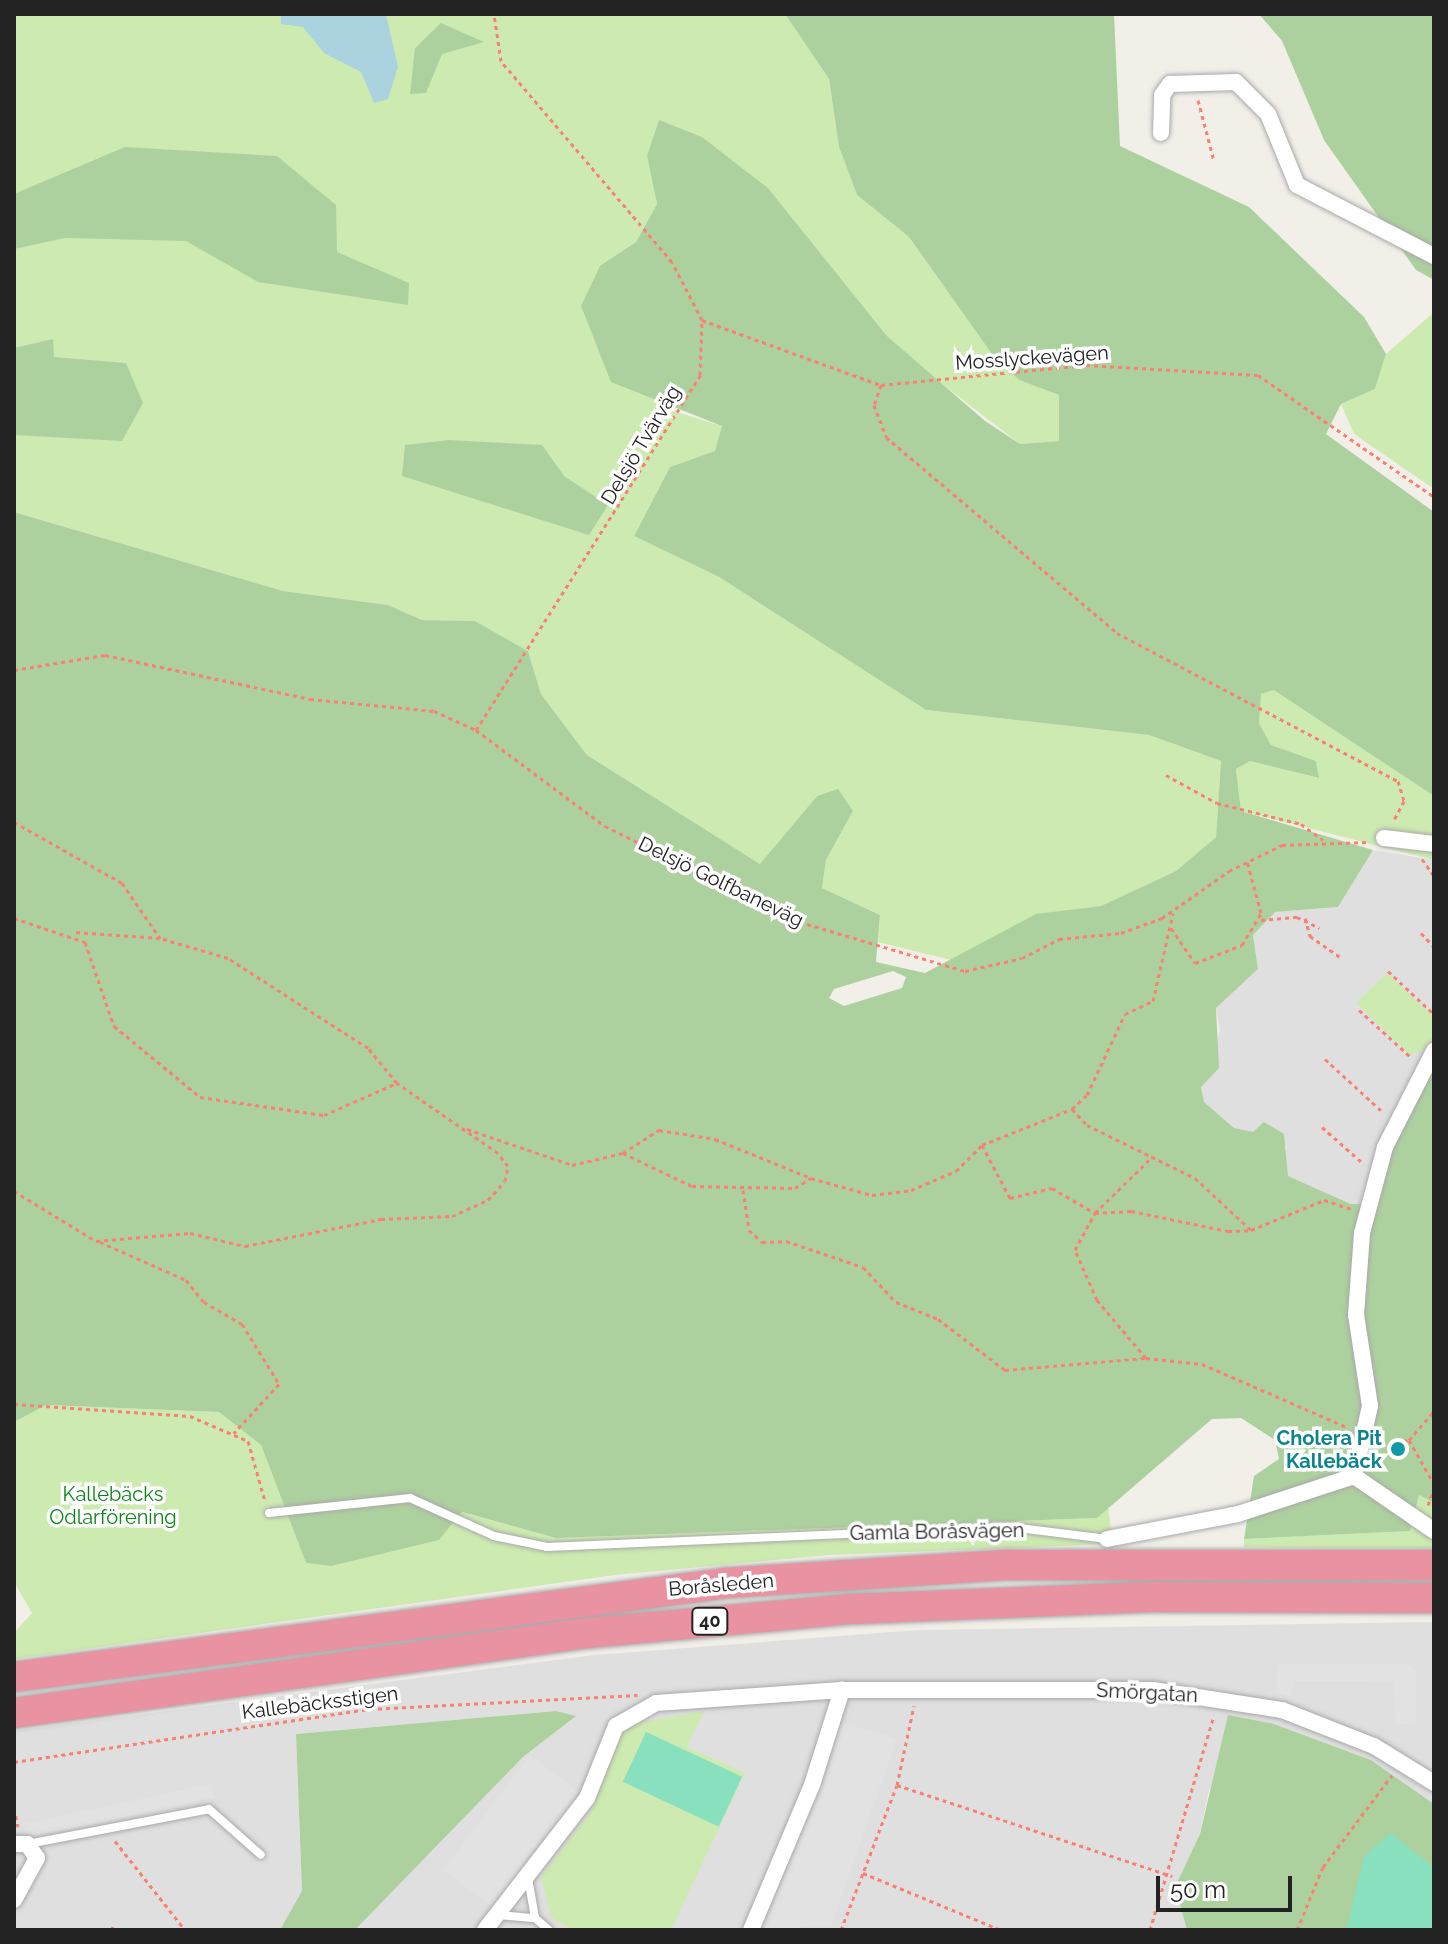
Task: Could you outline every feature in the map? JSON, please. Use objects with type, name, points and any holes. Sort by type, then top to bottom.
[{"type":"highway","name":"Boråsleden","points":[[14,1677],[726,1583],[1008,1565],[1422,1565]]},
{"type":"highway","name":"Boråsleden","points":[[14,1713],[587,1633],[852,1609],[1149,1597],[1423,1598]]},
{"type":"street","points":[[1161,133],[1162,95],[1186,80],[1236,82],[1268,114],[1297,185],[1434,256]]},
{"type":"street","points":[[1384,838],[1434,844]]},
{"type":"street","points":[[1434,1051],[1385,1147],[1367,1214],[1355,1290],[1368,1425],[1354,1476],[1434,1531]]},
{"type":"street","name":"Gamla Boråsvägen","points":[[1107,1539],[1238,1514],[1354,1476]]},
{"type":"street","points":[[751,1930],[812,1785],[842,1690]]},
{"type":"street","name":"Smörgatan","points":[[485,1930],[587,1798],[607,1741],[632,1714],[689,1699],[842,1690],[1153,1690],[1282,1710],[1401,1762],[1434,1783]]},
{"type":"street","points":[[14,1900],[36,1867],[20,1843]]},
{"type":"lane","name":"Gamla Boråsvägen","points":[[269,1513],[410,1498],[494,1536],[547,1547],[1011,1527],[1107,1539]]},
{"type":"lane","points":[[20,1843],[209,1809],[261,1855]]},
{"type":"lane","points":[[528,1876],[535,1918]]},
{"type":"lane","points":[[497,1915],[535,1918],[549,1930]]},
{"type":"path","name":"Delsjö Tvärväg","points":[[476,730],[700,375],[702,320],[672,262],[501,61],[494,14]]},
{"type":"path","points":[[1186,80],[1199,101],[1214,161]]},
{"type":"path","name":"Mosslyckevägen","points":[[702,320],[881,385],[1086,365],[1258,375],[1434,497]]},
{"type":"path","points":[[881,385],[874,405],[886,437],[1117,633],[1398,781],[1404,801],[1384,838]]},
{"type":"path","name":"Delsjö Golfbaneväg","points":[[14,670],[105,655],[310,699],[434,711],[476,730],[605,826],[807,924],[899,956],[965,971],[1022,958],[1059,939],[1121,933],[1173,913],[1247,861],[1282,845],[1384,838]]},
{"type":"path","points":[[1166,775],[1217,803],[1301,824],[1323,840]]},
{"type":"path","points":[[14,822],[122,883],[160,938]]},
{"type":"path","points":[[1247,861],[1261,920]]},
{"type":"path","points":[[458,1125],[572,1165],[623,1153],[659,1130],[715,1139],[811,1178],[872,1195],[911,1190],[956,1171],[982,1145],[1072,1109],[1087,1095],[1125,1014],[1153,1001],[1173,913]]},
{"type":"path","points":[[14,918],[74,932],[160,938],[228,958],[368,1048],[397,1083],[458,1125],[508,1166],[488,1200],[452,1216],[381,1219],[245,1246],[190,1233],[96,1241]]},
{"type":"path","points":[[1261,920],[1305,918],[1320,928]]},
{"type":"path","points":[[1305,918],[1310,936],[1340,957]]},
{"type":"path","points":[[1171,928],[1195,963],[1242,945],[1261,920]]},
{"type":"path","points":[[74,932],[85,942],[114,1026],[200,1097],[324,1115],[397,1083]]},
{"type":"path","points":[[1421,933],[1434,947]]},
{"type":"path","points":[[1388,971],[1434,1014]]},
{"type":"path","points":[[1359,1010],[1418,1063]]},
{"type":"path","points":[[1325,1059],[1390,1117]]},
{"type":"path","points":[[1072,1109],[1087,1125],[1195,1178],[1251,1230]]},
{"type":"path","points":[[1322,1127],[1369,1167]]},
{"type":"path","points":[[982,1145],[1010,1198],[1052,1188],[1095,1213],[1131,1211],[1251,1230],[1324,1200],[1367,1214]]},
{"type":"path","points":[[623,1153],[692,1186],[743,1190],[795,1188],[811,1178]]},
{"type":"path","points":[[1146,1358],[1097,1300],[1075,1250],[1095,1213],[1153,1156]]},
{"type":"path","points":[[743,1190],[749,1230],[762,1242],[786,1241],[863,1267],[896,1302],[938,1319],[1005,1370],[1146,1358],[1202,1364],[1344,1428],[1368,1425]]},
{"type":"path","points":[[14,1191],[96,1241],[186,1280],[204,1302],[242,1324],[279,1384],[233,1434]]},
{"type":"path","points":[[14,1404],[190,1416],[233,1434],[248,1441],[269,1513]]},
{"type":"path","points":[[1362,1448],[1409,1440],[1434,1411]]},
{"type":"path","points":[[1409,1440],[1434,1489]]},
{"type":"path","points":[[841,1930],[897,1785],[917,1690]]},
{"type":"path","name":"Kallebäcksstigen","points":[[14,1762],[370,1709],[633,1694]]},
{"type":"path","points":[[1150,1930],[1172,1876],[1219,1698]]},
{"type":"path","points":[[1297,1930],[1330,1856],[1401,1762]]},
{"type":"path","points":[[897,1785],[1172,1876]]},
{"type":"path","points":[[14,1818],[16,1810]]},
{"type":"path","points":[[16,1810],[20,1843]]},
{"type":"path","points":[[110,1826],[116,1846],[185,1930]]},
{"type":"path","points":[[863,1873],[1001,1930]]},
{"type":"shaded area","points":[[1373,850],[1434,860],[1434,1063],[1375,1204],[1352,1204],[1288,1176],[1282,1165],[1287,1147],[1234,1128],[1204,1102],[1201,1086],[1220,1031],[1216,1008],[1258,969],[1253,935],[1275,912],[1338,907]]},
{"type":"shaded area","points":[[1434,1622],[1434,1804],[1371,1760],[1274,1724],[1209,1790],[1200,1834],[1175,1887],[1187,1930],[355,1930],[523,1757],[575,1716],[556,1711],[296,1734],[302,1892],[280,1930],[14,1930],[14,1731],[594,1655],[918,1630]]},
{"type":"shaded area","points":[[1278,1664],[1407,1664],[1416,1670],[1416,1723],[1396,1725],[1393,1682],[1294,1681],[1290,1696],[1276,1693]]},
{"type":"shaded area","points":[[840,1721],[897,1739],[831,1925],[758,1930]]},
{"type":"shaded area","points":[[530,1755],[581,1794],[494,1909],[443,1870]]},
{"type":"shaded area","points":[[211,1784],[214,1798],[29,1837],[26,1823]]},
{"type":"green space","points":[[14,14],[785,14],[829,79],[839,147],[857,195],[909,237],[994,357],[1019,380],[1059,395],[1060,441],[1020,444],[928,373],[887,336],[768,188],[647,156],[657,204],[636,242],[600,267],[660,407],[722,426],[716,451],[670,467],[634,536],[719,577],[926,710],[1149,735],[1221,761],[1216,837],[1176,871],[1101,906],[1036,915],[951,960],[878,942],[880,915],[822,888],[826,860],[853,811],[817,796],[760,864],[587,755],[541,694],[528,651],[475,621],[422,620],[388,605],[283,591],[14,512]]},
{"type":"green space","points":[[785,14],[1114,14],[1120,146],[1249,207],[1364,317],[1386,354],[1375,389],[1341,404],[1326,434],[1434,512],[1434,796],[1274,690],[1261,694],[1259,723],[1271,745],[1316,761],[1319,778],[1250,761],[1236,769],[1241,811],[1373,850],[1338,907],[1275,912],[1253,935],[1258,969],[1216,1008],[1219,1068],[1201,1087],[1204,1102],[1234,1128],[1253,1132],[1264,1122],[1284,1134],[1288,1176],[1351,1204],[1374,1204],[1385,1163],[1434,1063],[1434,1503],[1419,1495],[1410,1531],[1244,1539],[1254,1476],[1279,1459],[1275,1440],[1241,1418],[1212,1419],[1097,1518],[556,1538],[462,1512],[439,1540],[331,1566],[306,1563],[261,1445],[219,1412],[46,1405],[14,1422],[14,512],[283,591],[388,605],[422,620],[475,621],[528,651],[541,694],[587,755],[760,864],[817,796],[838,789],[853,811],[826,860],[822,888],[880,915],[876,962],[925,973],[1036,914],[1101,906],[1176,871],[1216,837],[1221,761],[1149,735],[926,710],[719,577],[634,536],[670,467],[715,451],[722,426],[611,382],[581,306],[600,266],[636,242],[657,204],[647,156],[659,120],[702,137],[768,188],[887,336],[985,421],[1020,444],[1059,441],[1059,395],[1019,380],[994,357],[909,237],[857,195],[839,147],[829,79]],"holes":[[[893,971],[906,977],[902,988],[844,1006],[829,998],[834,989]]]},
{"type":"green space","points":[[1259,14],[1434,14],[1434,280],[1416,270],[1324,140],[1282,41]]},
{"type":"green space","points":[[441,23],[484,42],[442,54],[426,93],[410,94],[415,48]]},
{"type":"green space","points":[[125,147],[277,156],[336,205],[337,252],[409,283],[408,305],[258,282],[186,241],[65,238],[14,249],[14,194]]},
{"type":"green space","points":[[1434,312],[1434,489],[1354,434],[1341,404],[1375,389],[1386,354]]},
{"type":"green space","points":[[53,339],[54,357],[126,363],[143,403],[122,441],[14,435],[14,348]]},
{"type":"green space","points":[[449,440],[542,445],[564,476],[608,505],[589,535],[402,476],[405,445]]},
{"type":"green space","points":[[1274,689],[1434,796],[1434,860],[1241,811],[1236,769],[1250,761],[1318,778],[1316,761],[1271,745],[1259,723],[1260,694]]},
{"type":"green space","points":[[1387,973],[1434,1017],[1434,1037],[1424,1050],[1410,1055],[1356,1003]]},
{"type":"green space","name":"Kallebäcks Odlarförening","points":[[45,1405],[219,1412],[261,1445],[306,1563],[331,1566],[461,1512],[556,1538],[1096,1518],[1108,1506],[1113,1544],[829,1555],[615,1575],[14,1659],[14,1633],[32,1613],[14,1582],[14,1422]]},
{"type":"green space","points":[[1419,1495],[1434,1503],[1434,1548],[1244,1547],[1244,1539],[1410,1531]]},
{"type":"green space","points":[[556,1711],[576,1716],[523,1757],[355,1930],[280,1930],[302,1891],[296,1734]]},
{"type":"green space","points":[[704,1711],[687,1747],[745,1773],[671,1930],[572,1930],[551,1917],[541,1877],[593,1809],[614,1741],[635,1723]]},
{"type":"green space","points":[[1228,1715],[1274,1724],[1371,1760],[1434,1804],[1434,1930],[1187,1930],[1175,1887],[1200,1834]]},
{"type":"green space","points":[[646,1732],[742,1777],[719,1827],[623,1782]]},
{"type":"green space","points":[[1391,1833],[1434,1868],[1434,1930],[1346,1930],[1364,1856]]},
{"type":"water","points":[[281,14],[386,14],[398,67],[388,99],[374,103],[361,72],[324,53],[303,27],[281,24]]},
{"type":"place","name":"Cholera Pit Kallebäck","points":[[1398,1449]]}]
